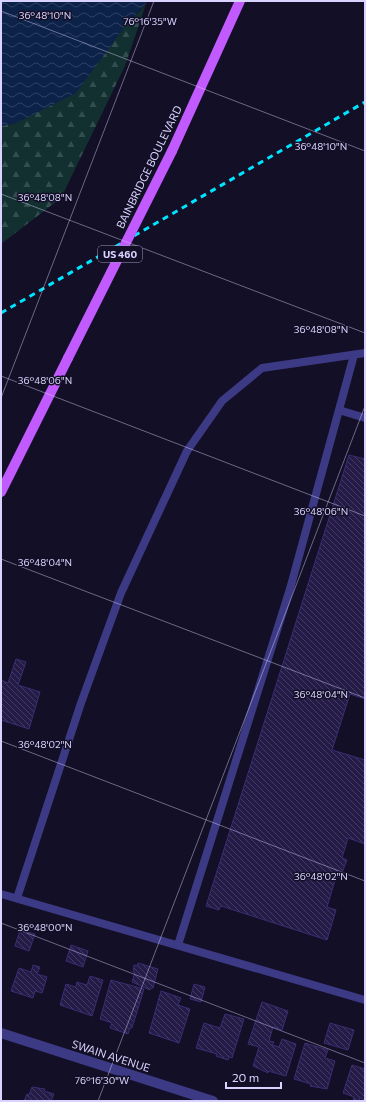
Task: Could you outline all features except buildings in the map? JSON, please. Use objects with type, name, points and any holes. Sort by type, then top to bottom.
[{"type":"main road","name":"BAINBRIDGE BOULEVARD","points":[[1,492],[172,150],[240,1]]},
{"type":"street","name":"SWAIN AVENUE","points":[[1,1033],[213,1101]]},
{"type":"lane","points":[[17,898],[81,703],[120,593],[187,451],[222,401],[262,368],[365,353]]},
{"type":"lane","points":[[178,945],[290,589],[354,355]]},
{"type":"lane","points":[[339,410],[365,418]]},
{"type":"lane","points":[[1,894],[365,1000]]},
{"type":"green space","points":[[146,4],[125,66],[61,198],[1,244],[1,126],[16,123],[124,28]]},
{"type":"water","points":[[1,1],[148,1],[124,28],[76,93],[16,123],[1,126]]},
{"type":"railway","points":[[1,313],[365,102]]}]
